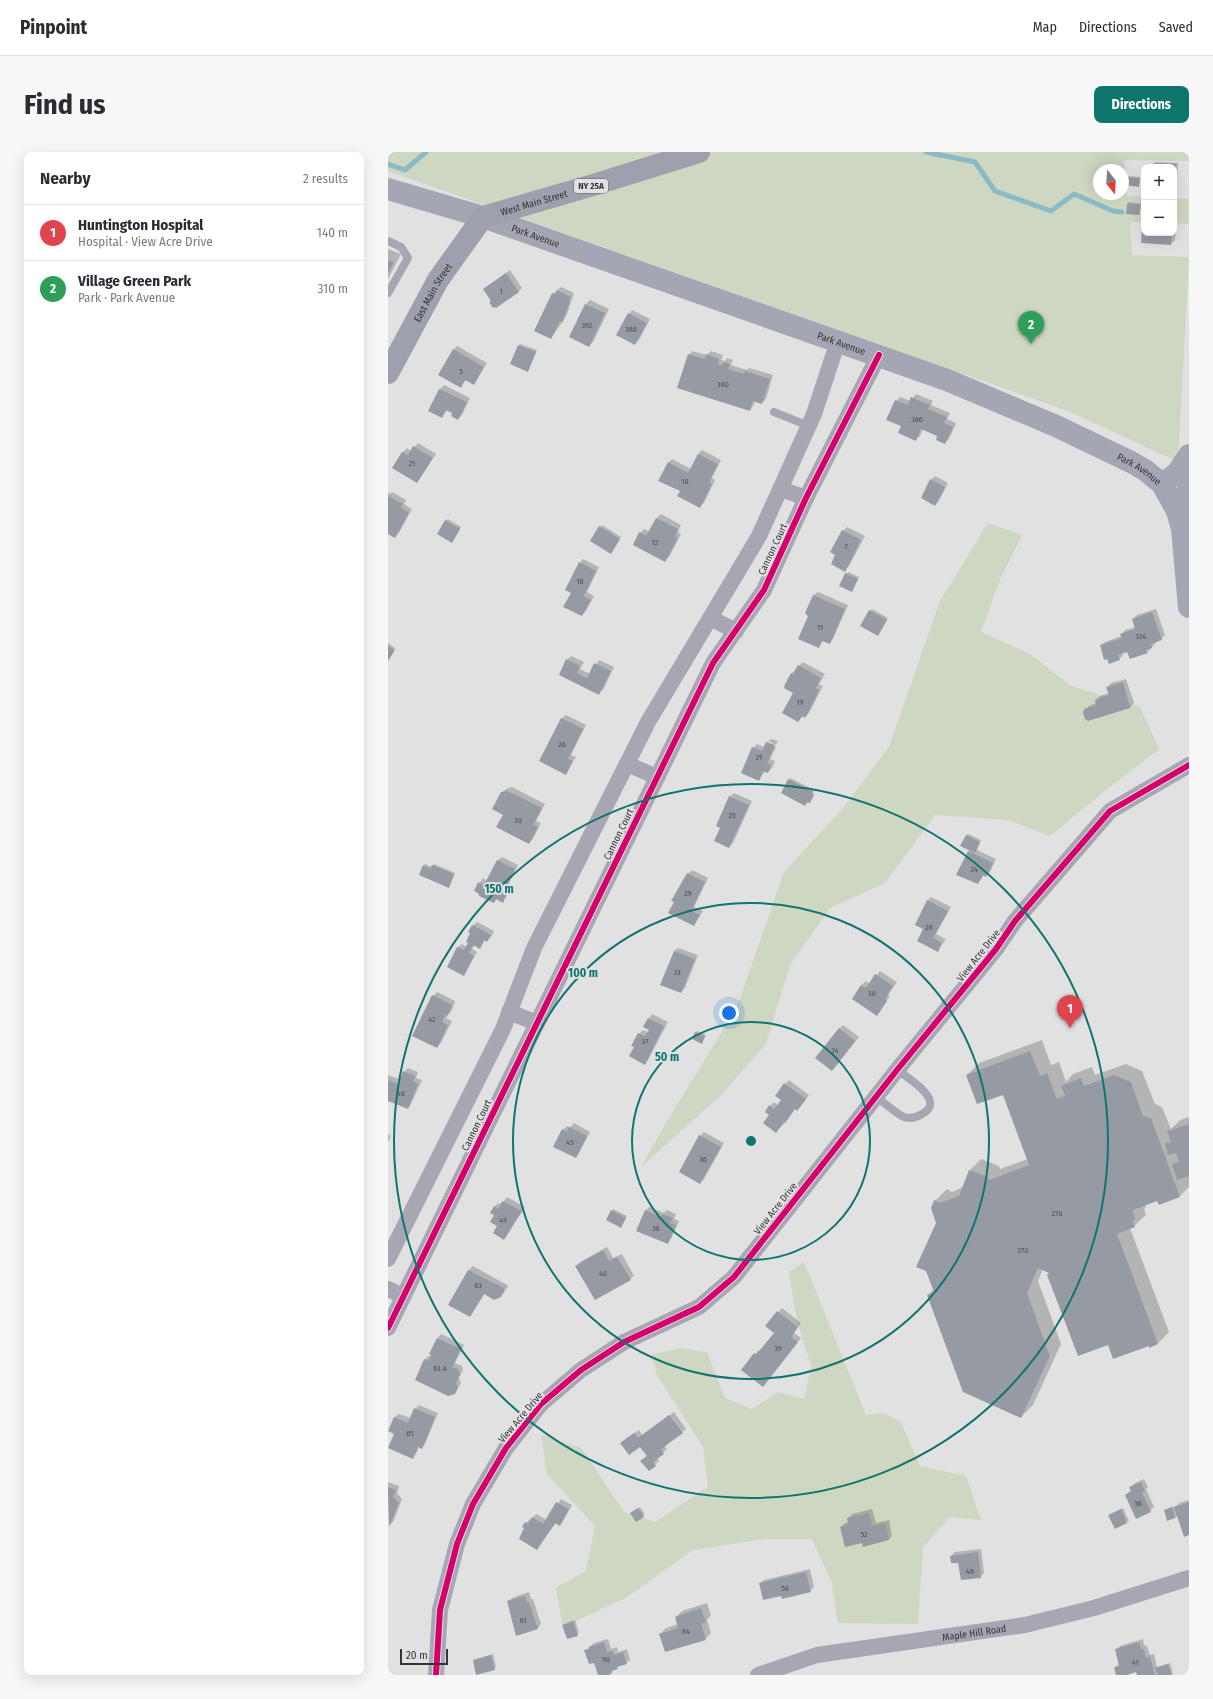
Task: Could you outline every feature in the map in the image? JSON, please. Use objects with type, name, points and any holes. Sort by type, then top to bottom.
[{"type":"main road","name":"West Main Street","points":[[483,217],[699,152]]},
{"type":"main road","name":"Park Avenue","points":[[388,189],[483,217],[879,355],[947,380],[1063,429],[1131,462],[1145,470],[1162,484],[1177,511],[1186,547],[1189,607]]},
{"type":"main road","name":"East Main Street","points":[[391,359],[438,280],[483,217]]},
{"type":"main road","points":[[1162,484],[1177,473],[1189,454]]},
{"type":"main road","points":[[1186,547],[1189,480]]},
{"type":"street","name":"Cannon Court","points":[[388,1259],[503,1029],[534,948],[648,722],[759,536],[814,414],[838,341]]},
{"type":"street","name":"Cannon Court","points":[[388,1328],[713,663],[764,590],[806,498],[879,355]]},
{"type":"street","points":[[781,489],[806,498]]},
{"type":"street","points":[[710,618],[736,631]]},
{"type":"street","points":[[627,764],[657,777]]},
{"type":"street","name":"View Acre Drive","points":[[436,1675],[440,1610],[457,1544],[473,1504],[506,1448],[541,1404],[581,1370],[624,1342],[699,1306],[734,1277],[897,1070],[996,949],[1015,921],[1110,812],[1189,765]]},
{"type":"street","points":[[509,1012],[537,1023]]},
{"type":"street","points":[[388,1289],[403,1296]]},
{"type":"street","name":"Maple Hill Road","points":[[758,1675],[817,1655],[1033,1623],[1107,1604],[1189,1578]]},
{"type":"lane","points":[[388,242],[401,246],[408,258],[388,293]]},
{"type":"lane","points":[[774,412],[809,426]]},
{"type":"lane","points":[[876,1097],[904,1117],[916,1118],[925,1113],[930,1107],[930,1100],[926,1093],[897,1070]]},
{"type":"green space","points":[[388,152],[1189,152],[1189,161],[1124,160],[1124,164],[1093,164],[1093,200],[1129,200],[1129,196],[1141,197],[1141,222],[1130,222],[1132,255],[1189,257],[1178,462],[1068,411],[388,171]]},
{"type":"green space","points":[[1177,198],[1189,199],[1189,224],[1177,223]]},
{"type":"green space","points":[[988,523],[1022,535],[1001,577],[981,632],[1030,654],[1071,686],[1140,707],[1159,749],[1050,836],[1008,820],[935,815],[885,883],[830,908],[790,965],[766,1044],[720,1096],[641,1167],[666,1123],[737,1007],[784,872],[843,808],[889,747],[940,601]]},
{"type":"green space","points":[[804,1262],[866,1415],[884,1413],[901,1422],[920,1466],[966,1476],[981,1520],[950,1517],[923,1547],[918,1624],[838,1623],[832,1583],[812,1539],[765,1539],[693,1550],[627,1597],[563,1627],[556,1588],[586,1571],[595,1526],[547,1474],[541,1435],[581,1448],[624,1512],[655,1522],[708,1487],[703,1447],[657,1375],[651,1355],[679,1348],[707,1352],[725,1398],[752,1409],[778,1392],[804,1399],[811,1366],[797,1320],[789,1272]]},
{"type":"building","points":[[1153,163],[1176,164],[1153,164]]},
{"type":"building","points":[[1129,177],[1139,178],[1139,187],[1129,186]]},
{"type":"building","points":[[1127,204],[1140,205],[1139,215],[1126,214]]},
{"type":"building","points":[[1141,236],[1172,236],[1171,245],[1141,243]]},
{"type":"building","points":[[388,260],[394,262],[388,273]]},
{"type":"building","points":[[506,273],[519,292],[496,308],[493,308],[489,302],[491,301],[483,289]]},
{"type":"building","points":[[557,290],[571,297],[562,322],[560,321],[551,339],[534,331],[552,293],[555,294]]},
{"type":"building","points":[[585,304],[605,313],[589,347],[569,337]]},
{"type":"building","points":[[628,313],[647,323],[635,345],[616,335]]},
{"type":"building","points":[[518,345],[536,352],[528,372],[510,364]]},
{"type":"building","points":[[453,349],[484,367],[474,385],[465,380],[461,388],[438,375]]},
{"type":"building","points":[[688,354],[705,359],[706,354],[719,359],[718,364],[722,365],[723,362],[730,364],[728,369],[744,374],[745,371],[770,379],[762,404],[753,401],[750,411],[677,388]]},
{"type":"building","points":[[439,389],[467,402],[458,420],[451,416],[452,413],[446,410],[442,418],[428,411]]},
{"type":"building","points":[[911,397],[930,405],[928,409],[947,417],[944,423],[953,427],[945,444],[936,440],[937,436],[921,429],[916,441],[898,433],[901,426],[886,420],[895,400],[908,405]]},
{"type":"building","points":[[413,446],[433,458],[417,483],[392,468],[402,452],[408,455]]},
{"type":"building","points":[[698,454],[718,464],[709,482],[712,484],[700,508],[677,496],[680,491],[658,481],[668,462],[688,473]]},
{"type":"building","points":[[930,479],[945,487],[935,506],[921,498]]},
{"type":"building","points":[[388,496],[403,504],[401,508],[409,513],[395,538],[388,534]]},
{"type":"building","points":[[656,518],[678,529],[675,536],[678,538],[665,562],[633,545],[639,532],[646,536]]},
{"type":"building","points":[[445,520],[460,529],[452,543],[437,534]]},
{"type":"building","points":[[599,526],[620,539],[611,554],[590,541]]},
{"type":"building","points":[[842,530],[861,540],[845,572],[831,564],[835,555],[830,552]]},
{"type":"building","points":[[579,562],[596,571],[584,596],[591,600],[582,616],[563,607],[571,593],[565,590]]},
{"type":"building","points":[[845,573],[858,579],[852,592],[839,586]]},
{"type":"building","points":[[813,595],[845,609],[830,644],[822,641],[819,648],[798,639],[808,616],[805,613]]},
{"type":"building","points":[[869,610],[887,620],[878,636],[860,626]]},
{"type":"building","points":[[1152,612],[1162,640],[1151,644],[1152,648],[1146,650],[1148,653],[1130,659],[1127,652],[1118,655],[1120,660],[1109,664],[1107,659],[1104,660],[1100,645],[1122,638],[1120,634],[1135,629],[1132,619]]},
{"type":"building","points":[[388,646],[395,650],[388,661]]},
{"type":"building","points":[[566,659],[580,666],[577,673],[587,678],[594,663],[611,671],[599,695],[559,675]]},
{"type":"building","points":[[798,665],[821,678],[816,688],[819,690],[809,711],[805,718],[802,716],[798,722],[782,713],[793,693],[784,688],[785,684],[791,673],[793,674]]},
{"type":"building","points":[[1123,682],[1130,708],[1088,721],[1085,719],[1083,713],[1084,709],[1096,706],[1095,700],[1109,695],[1106,687]]},
{"type":"building","points":[[561,718],[583,729],[568,759],[573,761],[566,775],[539,761]]},
{"type":"building","points":[[766,742],[775,745],[767,763],[771,765],[768,773],[763,771],[759,781],[741,773],[752,747],[762,751]]},
{"type":"building","points":[[788,779],[813,792],[812,794],[814,795],[810,803],[807,802],[805,806],[781,793]]},
{"type":"building","points":[[507,791],[542,808],[533,825],[538,827],[529,844],[496,827],[503,815],[492,809],[501,792]]},
{"type":"building","points":[[729,796],[749,805],[729,848],[714,841],[720,828],[716,826]]},
{"type":"building","points":[[966,835],[980,842],[975,853],[960,846]]},
{"type":"building","points":[[968,851],[993,863],[986,877],[983,875],[978,884],[956,875]]},
{"type":"building","points":[[497,860],[515,869],[503,894],[506,895],[503,903],[496,899],[494,903],[479,896],[479,894],[474,891],[478,882],[484,885]]},
{"type":"building","points":[[423,865],[430,869],[432,865],[454,874],[449,888],[419,875]]},
{"type":"building","points":[[687,873],[705,882],[691,911],[700,915],[694,926],[668,913],[674,902],[671,901]]},
{"type":"building","points":[[927,900],[948,911],[933,938],[942,943],[938,952],[917,941],[923,929],[915,925]]},
{"type":"building","points":[[472,925],[491,935],[487,942],[484,940],[480,949],[473,945],[469,953],[474,956],[464,976],[447,967],[457,947],[464,950],[468,943],[466,942],[470,933],[468,932]]},
{"type":"building","points":[[674,951],[695,959],[681,993],[660,985]]},
{"type":"building","points":[[875,974],[893,986],[885,999],[887,1001],[877,1016],[852,999],[861,985],[866,988]]},
{"type":"building","points":[[432,995],[452,1005],[448,1015],[446,1015],[442,1022],[448,1025],[437,1048],[412,1036]]},
{"type":"building","points":[[648,1018],[664,1026],[645,1065],[629,1056],[634,1047],[631,1046],[638,1033],[645,1036],[649,1030],[643,1027]]},
{"type":"building","points":[[839,1028],[855,1041],[832,1071],[815,1058]]},
{"type":"building","points":[[695,1032],[705,1036],[702,1044],[692,1039]]},
{"type":"building","points":[[1030,1051],[1040,1076],[1047,1073],[1057,1099],[1065,1096],[1061,1086],[1081,1078],[1084,1086],[1114,1075],[1131,1082],[1143,1116],[1151,1118],[1180,1197],[1159,1205],[1157,1201],[1133,1210],[1135,1220],[1132,1220],[1135,1227],[1117,1234],[1158,1344],[1113,1359],[1108,1345],[1078,1356],[1047,1275],[1049,1273],[1038,1268],[1027,1293],[1050,1356],[1021,1418],[963,1392],[927,1295],[934,1292],[926,1271],[916,1267],[936,1223],[931,1208],[934,1200],[940,1203],[959,1196],[969,1170],[988,1177],[989,1180],[1029,1165],[1003,1095],[977,1104],[966,1075]]},
{"type":"building","points":[[403,1071],[415,1076],[413,1081],[418,1084],[408,1109],[388,1101],[388,1080],[398,1084]]},
{"type":"building","points":[[784,1083],[806,1099],[797,1111],[795,1109],[776,1133],[763,1123],[769,1115],[765,1112],[769,1105],[774,1109],[781,1100],[775,1096]]},
{"type":"building","points":[[1189,1124],[1189,1176],[1177,1180],[1172,1164],[1179,1162],[1176,1153],[1168,1155],[1165,1143],[1171,1142],[1167,1131]]},
{"type":"building","points":[[569,1127],[587,1136],[576,1158],[553,1147],[562,1129],[567,1132]]},
{"type":"building","points":[[699,1135],[721,1147],[700,1184],[679,1172]]},
{"type":"building","points":[[502,1201],[522,1211],[504,1240],[493,1233],[497,1226],[490,1222],[494,1215],[490,1213],[494,1206],[498,1209]]},
{"type":"building","points":[[611,1210],[626,1218],[621,1228],[606,1220]]},
{"type":"building","points":[[645,1210],[661,1217],[662,1214],[673,1218],[670,1223],[676,1225],[668,1244],[636,1231]]},
{"type":"building","points":[[603,1250],[609,1261],[617,1257],[631,1280],[595,1300],[575,1266]]},
{"type":"building","points":[[468,1270],[504,1288],[504,1292],[501,1297],[494,1300],[484,1294],[470,1317],[448,1305]]},
{"type":"building","points":[[777,1311],[798,1327],[791,1337],[798,1342],[763,1387],[741,1370],[754,1353],[756,1355],[774,1333],[765,1326]]},
{"type":"building","points":[[437,1338],[461,1349],[452,1367],[458,1369],[460,1374],[456,1383],[458,1388],[455,1394],[448,1396],[415,1380],[424,1359],[428,1361],[431,1355],[429,1354]]},
{"type":"building","points":[[414,1408],[435,1417],[422,1449],[418,1447],[413,1459],[388,1448],[394,1434],[388,1431],[394,1417],[408,1423]]},
{"type":"building","points":[[669,1415],[683,1433],[661,1449],[664,1454],[653,1462],[656,1466],[649,1471],[640,1461],[647,1456],[640,1447],[629,1455],[620,1443],[634,1433],[638,1438]]},
{"type":"building","points":[[1141,1482],[1145,1491],[1142,1492],[1151,1512],[1136,1519],[1125,1495],[1131,1491],[1129,1487]]},
{"type":"building","points":[[388,1487],[396,1490],[393,1497],[399,1503],[389,1527]]},
{"type":"building","points":[[556,1502],[569,1509],[560,1526],[555,1523],[537,1550],[519,1539],[525,1522],[528,1524],[532,1517],[543,1524]]},
{"type":"building","points":[[1189,1502],[1189,1535],[1184,1537],[1174,1507]]},
{"type":"building","points":[[1172,1507],[1175,1518],[1167,1521],[1164,1510]]},
{"type":"building","points":[[638,1508],[644,1517],[636,1522],[630,1513]]},
{"type":"building","points":[[1121,1509],[1127,1523],[1115,1529],[1108,1515]]},
{"type":"building","points":[[869,1513],[872,1526],[885,1523],[889,1540],[863,1547],[862,1543],[845,1547],[840,1527],[848,1525],[847,1518]]},
{"type":"building","points":[[978,1552],[981,1578],[961,1580],[958,1563],[951,1563],[950,1556]]},
{"type":"building","points":[[806,1572],[811,1592],[782,1599],[781,1596],[763,1600],[759,1583]]},
{"type":"building","points":[[525,1596],[527,1602],[529,1602],[538,1629],[516,1636],[507,1601]]},
{"type":"building","points":[[701,1608],[706,1622],[701,1624],[706,1640],[665,1652],[659,1634],[678,1628],[675,1617]]},
{"type":"building","points":[[573,1621],[578,1636],[567,1639],[562,1625]]},
{"type":"building","points":[[604,1642],[607,1652],[613,1651],[614,1655],[623,1652],[627,1664],[617,1667],[618,1669],[611,1671],[612,1673],[608,1675],[598,1675],[594,1663],[589,1664],[584,1650],[590,1649],[589,1647]]},
{"type":"building","points":[[1139,1642],[1141,1649],[1144,1649],[1146,1658],[1150,1657],[1155,1675],[1137,1675],[1136,1672],[1127,1675],[1116,1675],[1114,1667],[1119,1666],[1115,1649]]},
{"type":"building","points":[[491,1655],[495,1670],[476,1675],[473,1660]]},
{"type":"building","points":[[1168,1664],[1172,1675],[1158,1675],[1155,1668]]},
{"type":"waterway","points":[[388,164],[405,170],[426,152]]},
{"type":"waterway","points":[[926,152],[975,162],[995,191],[1051,211],[1074,194],[1113,211],[1122,212]]},
{"type":"cycle path","points":[[388,1328],[713,663],[764,590],[806,498],[879,355]]},
{"type":"cycle path","points":[[436,1675],[440,1610],[457,1544],[473,1504],[506,1448],[541,1404],[581,1370],[624,1342],[699,1307],[734,1277],[897,1070],[996,949],[1015,921],[1110,811],[1189,765]]},
{"type":"place","name":"Village Green Park","points":[[1031,344]]},
{"type":"place","name":"Huntington Hospital","points":[[1070,1028]]}]
